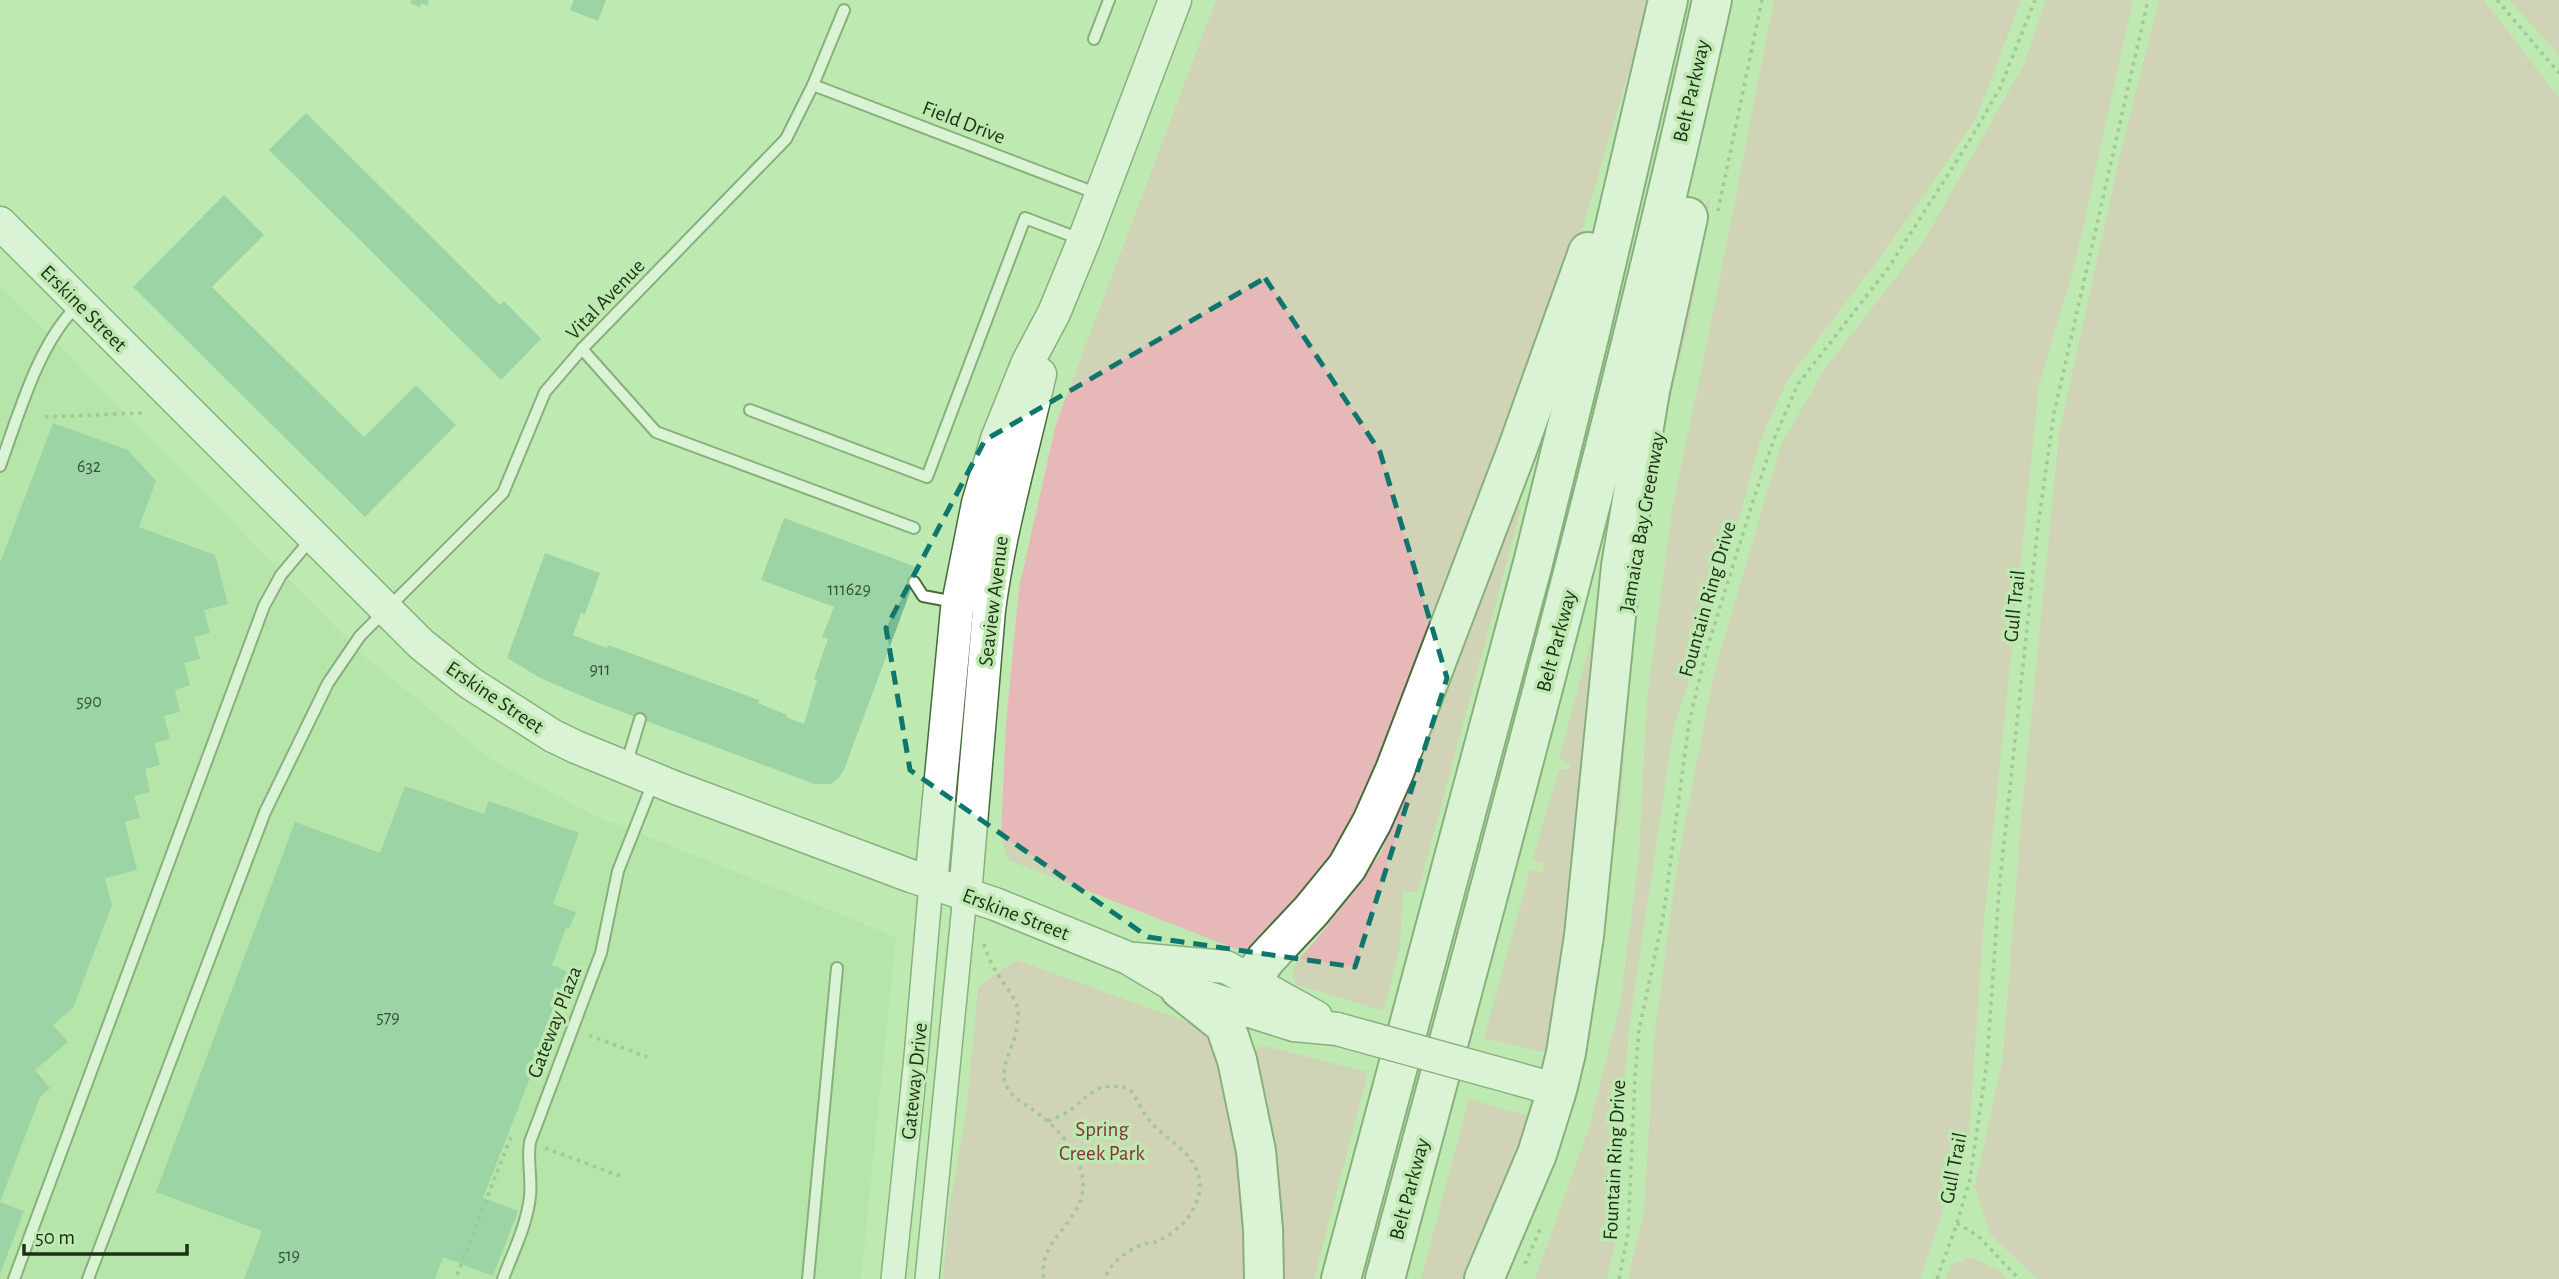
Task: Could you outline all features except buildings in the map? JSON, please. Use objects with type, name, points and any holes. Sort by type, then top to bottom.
[{"type":"highway","name":"Belt Parkway","points":[[1341,1279],[1533,563],[1668,0]]},
{"type":"highway","name":"Belt Parkway","points":[[1385,1279],[1575,566],[1659,228],[1712,0]]},
{"type":"highway","points":[[1484,1279],[1537,1154],[1557,1090],[1573,1015],[1584,936],[1614,633],[1632,497],[1650,391],[1736,0]]},
{"type":"highway","points":[[1251,980],[1266,959],[1347,867],[1376,814],[1517,450],[1583,265],[1641,116]]},
{"type":"highway","points":[[1180,989],[1225,1025],[1237,1060],[1256,1151],[1264,1229],[1264,1279]]},
{"type":"main road","name":"Seaview Avenue","points":[[931,883],[958,603],[971,532],[997,439],[1028,362],[1054,313],[1084,240],[1175,0]]},
{"type":"main road","name":"Erskine Street","points":[[0,223],[421,644],[470,683],[553,736],[654,779],[931,883],[995,904],[1128,958],[1180,989],[1294,1025],[1337,1029],[1557,1090]]},
{"type":"main road","name":"Seaview Avenue","points":[[965,895],[995,563],[1054,313]]},
{"type":"main road","name":"Erskine Street","points":[[1128,958],[1226,967],[1337,1029]]},
{"type":"street","name":"Gateway Drive","points":[[893,1279],[931,883]]},
{"type":"street","name":"Gateway Drive","points":[[927,1279],[965,895]]},
{"type":"lane","points":[[1094,39],[1109,0]]},
{"type":"lane","name":"Vital Avenue","points":[[88,1279],[265,812],[333,675],[355,642],[503,493],[545,392],[582,349],[786,139],[813,85],[844,9]]},
{"type":"lane","name":"Field Drive","points":[[813,85],[1101,195]]},
{"type":"lane","points":[[750,410],[927,477],[1025,218],[1084,240]]},
{"type":"lane","points":[[0,466],[45,349],[62,321],[80,304]]},
{"type":"lane","points":[[582,349],[656,432],[914,528]]},
{"type":"lane","points":[[14,1279],[264,606],[285,569],[313,537]]},
{"type":"lane","points":[[914,582],[923,596]]},
{"type":"lane","points":[[908,597],[923,596],[958,603]]},
{"type":"lane","points":[[625,767],[640,719]]},
{"type":"lane","name":"Gateway Plaza","points":[[503,1279],[530,1202],[530,1142],[601,953],[618,871],[654,779]]},
{"type":"lane","points":[[808,1279],[837,968]]},
{"type":"path","points":[[1715,223],[1762,0]]},
{"type":"path","name":"Fountain Ring Drive","points":[[1619,1279],[1629,1233],[1639,1030],[1663,918],[1689,723],[1706,652],[1754,498],[1774,439],[1798,384],[1889,267],[1970,140],[2000,88],[2035,0]]},
{"type":"path","name":"Gull Trail","points":[[1937,1279],[1958,1223],[1970,1179],[1987,1061],[2000,876],[2038,525],[2054,413],[2148,0]]},
{"type":"path","points":[[2497,0],[2559,72]]},
{"type":"path","points":[[45,417],[142,412]]},
{"type":"path","points":[[990,961],[1018,1010],[1017,1031],[1004,1064],[1005,1085],[1013,1098],[1058,1129],[1080,1167],[1083,1185],[1075,1214],[1048,1247],[1044,1258],[1044,1279]]},
{"type":"path","points":[[589,1035],[647,1057]]},
{"type":"path","points":[[1048,1121],[1072,1110],[1082,1098],[1097,1088],[1129,1088],[1149,1121],[1180,1146],[1197,1171],[1198,1198],[1185,1222],[1158,1241],[1128,1252],[1106,1274],[1105,1279]]},
{"type":"path","points":[[457,1275],[512,1134]]},
{"type":"path","points":[[545,1148],[620,1177]]},
{"type":"path","name":"Gull Trail","points":[[1958,1223],[1988,1245],[2019,1279]]},
{"type":"highlighted area","points":[[1265,278],[1380,452],[1447,678],[1355,967],[1148,937],[910,770],[886,628],[985,440]]},
{"type":"shaded area","points":[[0,285],[363,655],[493,761],[590,813],[896,937],[861,1279],[0,1279]]},
{"type":"green space","points":[[1216,0],[1646,0],[1641,31],[1570,270],[1372,793],[1326,869],[1309,881],[1298,903],[1253,947],[1244,951],[1008,860],[1001,835],[1006,724],[1019,588],[1056,424]]},
{"type":"green space","points":[[1774,0],[2021,0],[1976,119],[1887,248],[1788,379],[1760,441],[1725,570],[1674,726],[1629,1028],[1616,1240],[1607,1279],[1535,1279],[1590,1125],[1620,1005],[1639,856],[1647,700],[1672,510]]},
{"type":"green space","points":[[2046,0],[2133,0],[2075,264],[2039,385],[1984,920],[1969,1135],[1920,1279],[1628,1279],[1644,1212],[1654,1038],[1678,861],[1713,677],[1781,445],[1824,370],[1924,241],[2024,64]]},
{"type":"green space","points":[[2159,0],[2484,0],[2559,98],[2559,1279],[2037,1279],[1990,1234],[1975,1187],[2003,1057],[2021,821],[2059,434],[2118,164]]},
{"type":"green space","points":[[2509,0],[2559,0],[2559,56],[2556,51]]},
{"type":"green space","points":[[1710,199],[1690,319],[1654,466],[1659,427],[1706,201]]},
{"type":"green space","points":[[1651,485],[1632,651],[1619,824],[1614,830],[1624,686]]},
{"type":"green space","points":[[1519,498],[1521,509],[1418,892],[1403,891],[1400,946],[1384,1011],[1297,985],[1292,977],[1296,963],[1325,929],[1381,853],[1424,753],[1512,510]]},
{"type":"green space","points":[[1614,555],[1573,923],[1548,1048],[1541,1052],[1484,1038],[1530,870],[1543,872],[1544,863],[1532,860],[1559,770],[1570,769],[1570,764],[1559,759]]},
{"type":"green space","name":"Spring Creek Park","points":[[1017,960],[1201,1027],[1218,1036],[1231,1084],[1254,1279],[943,1279],[949,1208],[966,1115],[978,988]]},
{"type":"green space","points":[[1264,1046],[1368,1072],[1314,1279],[1280,1279],[1281,1202],[1253,1055],[1258,1048]]},
{"type":"green space","points":[[1469,1099],[1528,1116],[1531,1120],[1469,1279],[1421,1279]]},
{"type":"green space","points":[[1970,1257],[1998,1270],[2006,1279],[1946,1279],[1951,1265]]}]
